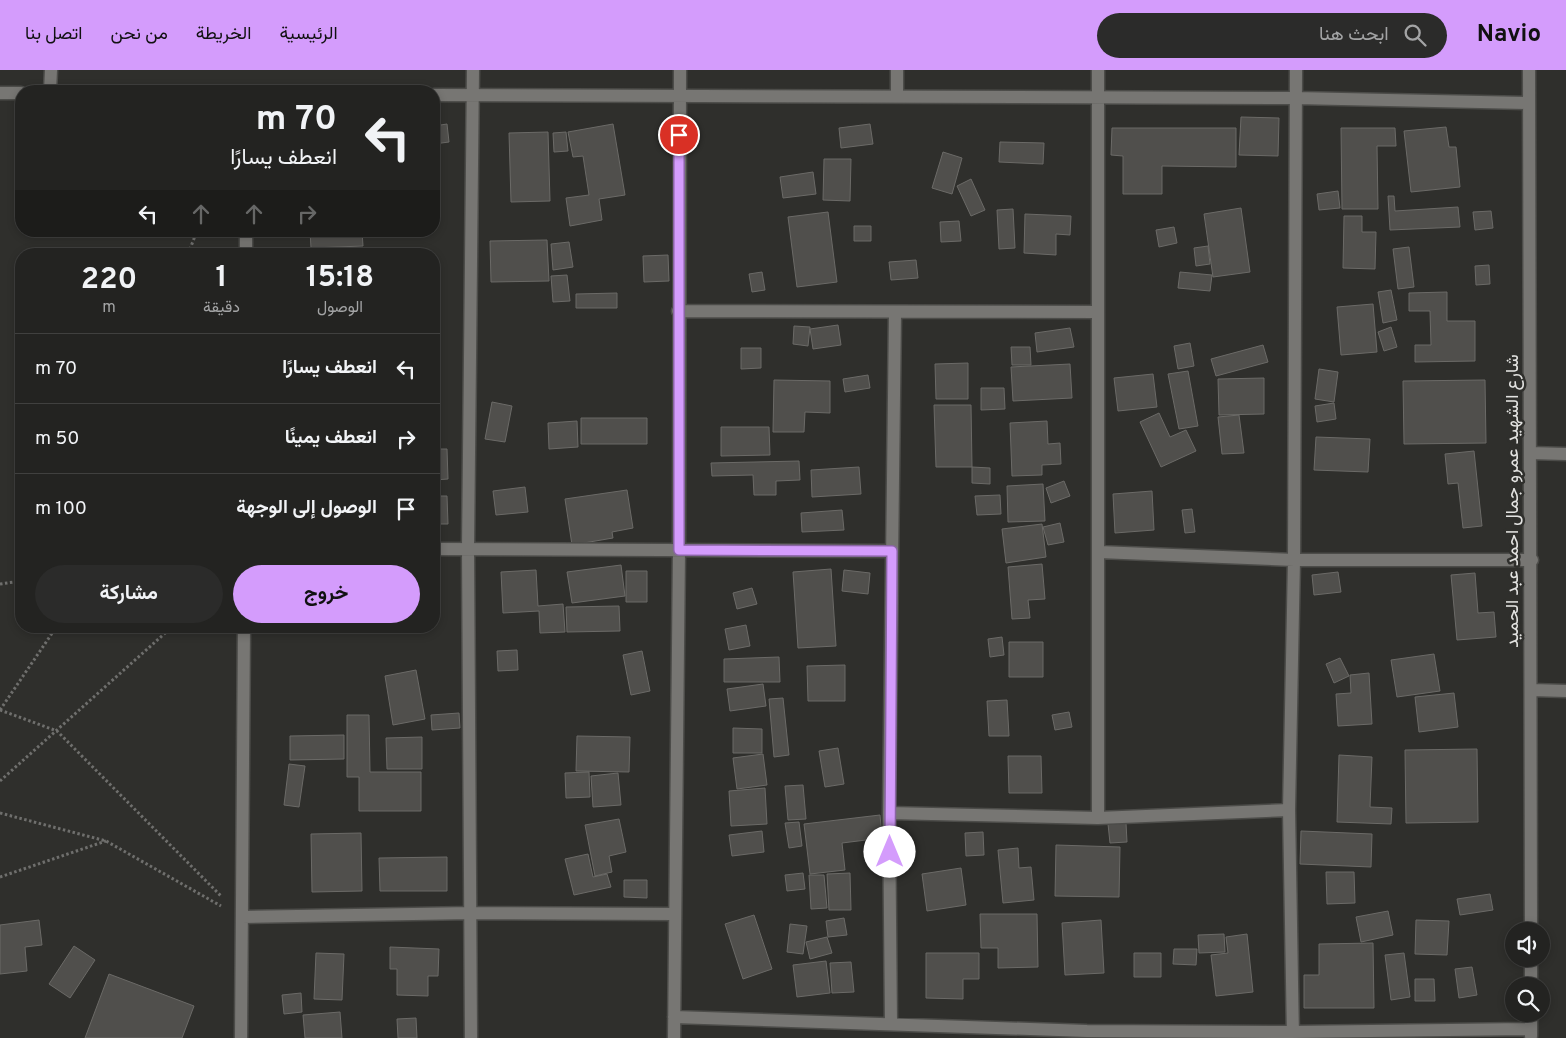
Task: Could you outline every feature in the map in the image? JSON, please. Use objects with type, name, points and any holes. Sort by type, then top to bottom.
[{"type":"street","points":[[50,70],[50,85]]},
{"type":"street","points":[[471,1038],[468,549],[474,70]]},
{"type":"street","points":[[674,1038],[679,550],[680,70]]},
{"type":"street","points":[[897,70],[897,96]]},
{"type":"street","points":[[1098,70],[1098,818]]},
{"type":"street","points":[[1293,1035],[1289,810],[1294,560],[1296,70]]},
{"type":"street","name":"شارع الشهيد عمرو جمال احمد عبد الحميد","points":[[1529,70],[1532,560],[1531,922]]},
{"type":"street","points":[[0,93],[15,93]]},
{"type":"street","points":[[440,95],[1296,98],[1529,103]]},
{"type":"street","points":[[678,311],[1098,312]]},
{"type":"street","points":[[891,1024],[890,813],[895,313]]},
{"type":"street","points":[[1530,453],[1566,454]]},
{"type":"street","points":[[440,549],[892,551]]},
{"type":"street","points":[[1098,552],[1294,560],[1532,560]]},
{"type":"street","points":[[241,1038],[244,633]]},
{"type":"street","points":[[1532,690],[1566,691]]},
{"type":"street","points":[[890,813],[1098,818],[1289,810]]},
{"type":"street","points":[[242,917],[471,913],[675,914]]},
{"type":"street","points":[[674,1017],[891,1024],[1087,1034],[1531,1034]]},
{"type":"path","points":[[0,584],[15,582]]},
{"type":"path","points":[[52,633],[0,710],[57,732],[242,917]]},
{"type":"path","points":[[0,782],[165,633]]},
{"type":"path","points":[[0,812],[106,841],[242,917]]},
{"type":"path","points":[[0,877],[106,841]]},
{"type":"building","points":[[1241,117],[1279,118],[1278,156],[1239,155]]},
{"type":"building","points":[[447,124],[449,142],[440,143],[440,125]]},
{"type":"building","points":[[613,124],[625,195],[599,199],[602,220],[570,226],[566,198],[589,195],[583,156],[573,157],[568,132]]},
{"type":"building","points":[[870,124],[873,144],[841,148],[839,128]]},
{"type":"building","points":[[1446,127],[1449,147],[1456,147],[1460,187],[1411,192],[1404,131]]},
{"type":"building","points":[[1112,128],[1236,128],[1236,167],[1162,166],[1162,194],[1123,194],[1123,156],[1111,155]]},
{"type":"building","points":[[1341,128],[1395,128],[1396,146],[1377,146],[1378,209],[1342,209]]},
{"type":"building","points":[[548,132],[550,201],[511,202],[509,133]]},
{"type":"building","points":[[566,132],[568,151],[554,152],[553,133]]},
{"type":"building","points":[[1000,142],[1044,143],[1043,164],[999,162]]},
{"type":"building","points":[[943,152],[962,158],[952,194],[932,188]]},
{"type":"building","points":[[824,159],[851,159],[850,201],[823,200]]},
{"type":"building","points":[[813,172],[816,194],[783,198],[780,177]]},
{"type":"building","points":[[971,179],[985,210],[971,216],[957,186]]},
{"type":"building","points":[[1338,191],[1340,208],[1319,210],[1317,194]]},
{"type":"building","points":[[1388,196],[1394,196],[1395,211],[1458,207],[1460,227],[1390,230]]},
{"type":"building","points":[[1241,208],[1250,272],[1213,277],[1204,214]]},
{"type":"building","points":[[1013,209],[1015,248],[999,249],[997,210]]},
{"type":"building","points":[[1491,211],[1493,228],[1475,230],[1473,212]]},
{"type":"building","points":[[828,212],[837,282],[797,287],[788,217]]},
{"type":"building","points":[[1025,214],[1071,216],[1070,235],[1056,234],[1056,255],[1024,253]]},
{"type":"building","points":[[1344,216],[1362,216],[1362,232],[1376,232],[1375,269],[1343,268]]},
{"type":"building","points":[[959,221],[961,241],[941,242],[940,222]]},
{"type":"building","points":[[854,226],[871,226],[871,241],[854,241]]},
{"type":"building","points":[[1174,227],[1177,243],[1159,247],[1156,230]]},
{"type":"building","points":[[310,237],[362,237],[363,246],[311,248]]},
{"type":"building","points":[[547,240],[549,281],[491,282],[490,241]]},
{"type":"building","points":[[569,242],[573,267],[553,270],[551,244]]},
{"type":"building","points":[[1208,246],[1210,264],[1196,266],[1194,248]]},
{"type":"building","points":[[1409,247],[1414,287],[1398,289],[1393,249]]},
{"type":"building","points":[[668,255],[669,281],[644,282],[643,256]]},
{"type":"building","points":[[916,260],[918,278],[891,280],[889,262]]},
{"type":"building","points":[[1489,265],[1490,284],[1476,285],[1475,266]]},
{"type":"building","points":[[762,272],[765,290],[752,292],[749,274]]},
{"type":"building","points":[[1180,272],[1212,275],[1210,291],[1178,288]]},
{"type":"building","points":[[567,275],[570,301],[553,302],[551,276]]},
{"type":"building","points":[[1391,290],[1397,320],[1383,323],[1378,292]]},
{"type":"building","points":[[1447,292],[1447,321],[1475,321],[1475,361],[1415,362],[1415,345],[1431,345],[1430,311],[1409,311],[1409,293]]},
{"type":"building","points":[[617,293],[617,308],[576,308],[576,294]]},
{"type":"building","points":[[1373,304],[1377,352],[1341,355],[1337,307]]},
{"type":"building","points":[[838,325],[841,345],[813,349],[810,329]]},
{"type":"building","points":[[794,326],[810,327],[808,346],[793,344]]},
{"type":"building","points":[[1391,327],[1397,347],[1384,351],[1378,332]]},
{"type":"building","points":[[1070,328],[1074,347],[1037,352],[1035,333]]},
{"type":"building","points":[[1190,343],[1194,366],[1178,369],[1174,346]]},
{"type":"building","points":[[1263,345],[1268,362],[1216,376],[1211,359]]},
{"type":"building","points":[[1011,347],[1030,347],[1031,365],[1012,365]]},
{"type":"building","points":[[741,348],[761,348],[761,368],[741,369]]},
{"type":"building","points":[[968,363],[968,399],[936,399],[935,364]]},
{"type":"building","points":[[1070,364],[1072,398],[1013,401],[1011,367]]},
{"type":"building","points":[[1319,369],[1338,372],[1334,402],[1315,399]]},
{"type":"building","points":[[1188,371],[1198,426],[1179,429],[1168,374]]},
{"type":"building","points":[[1153,374],[1157,407],[1118,411],[1114,378]]},
{"type":"building","points":[[868,375],[870,388],[845,392],[843,379]]},
{"type":"building","points":[[1264,378],[1264,414],[1219,415],[1218,379]]},
{"type":"building","points":[[774,380],[830,381],[830,413],[805,412],[804,432],[773,432]]},
{"type":"building","points":[[1485,380],[1486,443],[1404,444],[1403,381]]},
{"type":"building","points":[[981,388],[1004,388],[1005,409],[981,410]]},
{"type":"building","points":[[492,402],[512,406],[505,442],[485,439]]},
{"type":"building","points":[[1334,403],[1336,419],[1317,422],[1315,406]]},
{"type":"building","points":[[934,405],[971,405],[972,467],[936,467]]},
{"type":"building","points":[[1159,413],[1170,437],[1186,430],[1196,451],[1161,467],[1140,422]]},
{"type":"building","points":[[1239,415],[1244,453],[1222,454],[1218,417]]},
{"type":"building","points":[[581,418],[647,418],[647,444],[581,444]]},
{"type":"building","points":[[577,421],[578,447],[549,449],[548,423]]},
{"type":"building","points":[[1047,421],[1048,444],[1060,443],[1061,464],[1042,465],[1042,475],[1012,476],[1010,423]]},
{"type":"building","points":[[721,427],[769,427],[770,455],[721,456]]},
{"type":"building","points":[[1316,437],[1370,439],[1368,472],[1314,470]]},
{"type":"building","points":[[440,449],[447,449],[448,479],[440,480]]},
{"type":"building","points":[[1474,451],[1482,526],[1463,528],[1458,483],[1448,484],[1445,454]]},
{"type":"building","points":[[799,461],[800,480],[776,481],[776,495],[754,495],[753,475],[712,476],[711,463]]},
{"type":"building","points":[[859,467],[861,494],[812,497],[811,470]]},
{"type":"building","points":[[972,467],[990,468],[990,484],[972,483]]},
{"type":"building","points":[[1064,481],[1070,496],[1051,503],[1046,488]]},
{"type":"building","points":[[1043,484],[1045,521],[1008,522],[1007,486]]},
{"type":"building","points":[[525,487],[528,512],[496,515],[493,491]]},
{"type":"building","points":[[627,490],[633,528],[612,532],[613,538],[572,545],[565,499]]},
{"type":"building","points":[[1152,491],[1154,530],[1115,533],[1113,494]]},
{"type":"building","points":[[1000,495],[1001,514],[977,515],[975,496]]},
{"type":"building","points":[[440,496],[447,496],[448,524],[440,524]]},
{"type":"building","points":[[1192,509],[1195,532],[1185,533],[1182,510]]},
{"type":"building","points":[[842,510],[844,530],[802,532],[801,513]]},
{"type":"building","points":[[1060,523],[1064,542],[1048,545],[1043,527]]},
{"type":"building","points":[[1042,524],[1046,557],[1006,563],[1002,529]]},
{"type":"building","points":[[1042,564],[1045,599],[1028,600],[1030,618],[1012,619],[1008,567]]},
{"type":"building","points":[[621,565],[625,596],[572,603],[567,572]]},
{"type":"building","points":[[831,569],[836,646],[798,648],[793,572]]},
{"type":"building","points":[[536,570],[538,606],[563,604],[565,632],[540,633],[539,611],[503,613],[501,572]]},
{"type":"building","points":[[844,570],[870,573],[868,594],[842,591]]},
{"type":"building","points":[[626,571],[647,571],[647,602],[626,602]]},
{"type":"building","points":[[1338,572],[1341,592],[1314,595],[1312,575]]},
{"type":"building","points":[[1475,573],[1478,613],[1494,612],[1496,637],[1457,640],[1451,575]]},
{"type":"building","points":[[752,588],[757,604],[737,609],[733,593]]},
{"type":"building","points":[[619,606],[620,631],[567,632],[566,607]]},
{"type":"building","points":[[746,625],[750,646],[729,650],[725,629]]},
{"type":"building","points":[[1002,637],[1004,655],[990,657],[988,639]]},
{"type":"building","points":[[1009,642],[1043,642],[1043,677],[1009,677]]},
{"type":"building","points":[[517,650],[518,670],[498,671],[497,651]]},
{"type":"building","points":[[642,651],[650,691],[631,695],[623,655]]},
{"type":"building","points":[[1434,654],[1440,691],[1397,697],[1391,660]]},
{"type":"building","points":[[779,657],[780,682],[724,682],[724,659]]},
{"type":"building","points":[[1340,658],[1349,676],[1334,683],[1326,664]]},
{"type":"building","points":[[845,665],[845,701],[808,701],[807,666]]},
{"type":"building","points":[[416,670],[425,719],[393,725],[385,676]]},
{"type":"building","points":[[1369,673],[1372,724],[1338,726],[1336,694],[1351,693],[1350,675]]},
{"type":"building","points":[[763,684],[766,706],[730,711],[727,689]]},
{"type":"building","points":[[1454,693],[1458,727],[1419,732],[1415,697]]},
{"type":"building","points":[[783,698],[789,755],[774,757],[769,699]]},
{"type":"building","points":[[1007,700],[1009,736],[989,736],[987,701]]},
{"type":"building","points":[[1069,712],[1072,727],[1055,730],[1052,715]]},
{"type":"building","points":[[459,713],[460,728],[432,730],[431,715]]},
{"type":"building","points":[[347,715],[369,715],[370,772],[421,772],[421,811],[359,811],[359,777],[347,777]]},
{"type":"building","points":[[733,728],[762,729],[762,753],[733,753]]},
{"type":"building","points":[[344,735],[344,759],[290,760],[290,736]]},
{"type":"building","points":[[577,736],[630,737],[629,772],[576,771]]},
{"type":"building","points":[[422,737],[422,769],[387,769],[386,738]]},
{"type":"building","points":[[838,748],[844,784],[825,787],[819,751]]},
{"type":"building","points":[[1477,749],[1478,822],[1406,823],[1405,750]]},
{"type":"building","points":[[763,754],[767,785],[737,789],[733,758]]},
{"type":"building","points":[[1339,755],[1372,757],[1370,807],[1392,808],[1391,824],[1337,822]]},
{"type":"building","points":[[1008,756],[1041,756],[1042,793],[1009,793]]},
{"type":"building","points":[[289,764],[305,766],[299,807],[284,805]]},
{"type":"building","points":[[589,772],[590,797],[566,798],[565,773]]},
{"type":"building","points":[[618,773],[621,805],[593,807],[591,776]]},
{"type":"building","points":[[803,785],[806,819],[788,820],[785,786]]},
{"type":"building","points":[[765,788],[767,824],[731,826],[729,791]]},
{"type":"building","points":[[880,815],[882,838],[842,843],[845,870],[810,874],[804,824]]},
{"type":"building","points":[[619,819],[626,852],[609,856],[612,872],[595,876],[585,825]]},
{"type":"building","points":[[799,822],[802,846],[789,848],[785,823]]},
{"type":"building","points":[[1126,823],[1127,842],[1110,843],[1108,824]]},
{"type":"building","points":[[762,831],[764,852],[732,856],[729,835]]},
{"type":"building","points":[[1301,831],[1372,834],[1371,867],[1300,864]]},
{"type":"building","points":[[983,832],[984,855],[966,856],[965,833]]},
{"type":"building","points":[[361,833],[362,891],[312,892],[311,834]]},
{"type":"building","points":[[1056,845],[1120,847],[1119,897],[1055,896]]},
{"type":"building","points":[[1018,848],[1019,868],[1031,867],[1034,900],[1003,903],[998,850]]},
{"type":"building","points":[[588,854],[593,877],[607,874],[611,887],[574,895],[565,859]]},
{"type":"building","points":[[447,857],[447,891],[380,891],[379,858]]},
{"type":"building","points":[[961,868],[966,905],[927,911],[922,874]]},
{"type":"building","points":[[1326,872],[1354,872],[1355,903],[1327,904]]},
{"type":"building","points":[[803,873],[805,889],[787,891],[785,875]]},
{"type":"building","points":[[850,873],[851,910],[829,910],[827,874]]},
{"type":"building","points":[[809,875],[824,875],[827,908],[811,909]]},
{"type":"building","points":[[624,880],[647,880],[647,898],[624,897]]},
{"type":"building","points":[[1490,894],[1493,910],[1460,915],[1457,899]]},
{"type":"building","points":[[1388,911],[1393,935],[1361,942],[1356,917]]},
{"type":"building","points":[[980,914],[1037,914],[1038,967],[998,968],[998,948],[981,948]]},
{"type":"building","points":[[754,915],[772,969],[743,979],[725,924]]},
{"type":"building","points":[[844,918],[847,935],[828,937],[826,921]]},
{"type":"building","points":[[39,920],[42,945],[25,947],[27,971],[0,974],[0,925]]},
{"type":"building","points":[[1101,920],[1104,973],[1065,975],[1062,923]]},
{"type":"building","points":[[1416,920],[1449,921],[1447,955],[1415,954]]},
{"type":"building","points":[[790,924],[807,926],[803,954],[787,952]]},
{"type":"building","points":[[1224,934],[1225,952],[1199,953],[1198,935]]},
{"type":"building","points":[[1247,934],[1253,992],[1216,996],[1211,955],[1228,953],[1226,937]]},
{"type":"building","points":[[827,937],[832,953],[810,959],[806,942]]},
{"type":"building","points":[[1373,943],[1374,1008],[1304,1008],[1304,975],[1319,975],[1319,944]]},
{"type":"building","points":[[74,946],[95,960],[70,998],[49,984]]},
{"type":"building","points":[[390,947],[439,949],[438,976],[428,976],[428,996],[397,995],[397,969],[390,969]]},
{"type":"building","points":[[1174,949],[1197,949],[1196,965],[1173,964]]},
{"type":"building","points":[[316,953],[344,954],[342,1000],[314,999]]},
{"type":"building","points":[[926,953],[979,953],[979,979],[963,979],[963,999],[926,998]]},
{"type":"building","points":[[1134,953],[1161,953],[1161,977],[1134,977]]},
{"type":"building","points":[[1404,953],[1410,997],[1391,1000],[1385,955]]},
{"type":"building","points":[[826,961],[830,993],[797,997],[793,965]]},
{"type":"building","points":[[851,962],[854,992],[832,993],[830,963]]},
{"type":"building","points":[[1472,967],[1477,995],[1459,998],[1455,969]]},
{"type":"building","points":[[109,974],[194,1006],[182,1038],[85,1038]]},
{"type":"building","points":[[1415,979],[1434,979],[1435,1001],[1415,1001]]},
{"type":"building","points":[[301,993],[302,1012],[284,1014],[282,995]]},
{"type":"building","points":[[340,1012],[342,1038],[305,1038],[303,1015]]},
{"type":"building","points":[[416,1018],[417,1038],[398,1038],[397,1019]]},
{"type":"route","points":[[679,135],[679,550],[892,551],[890,852]]}]
